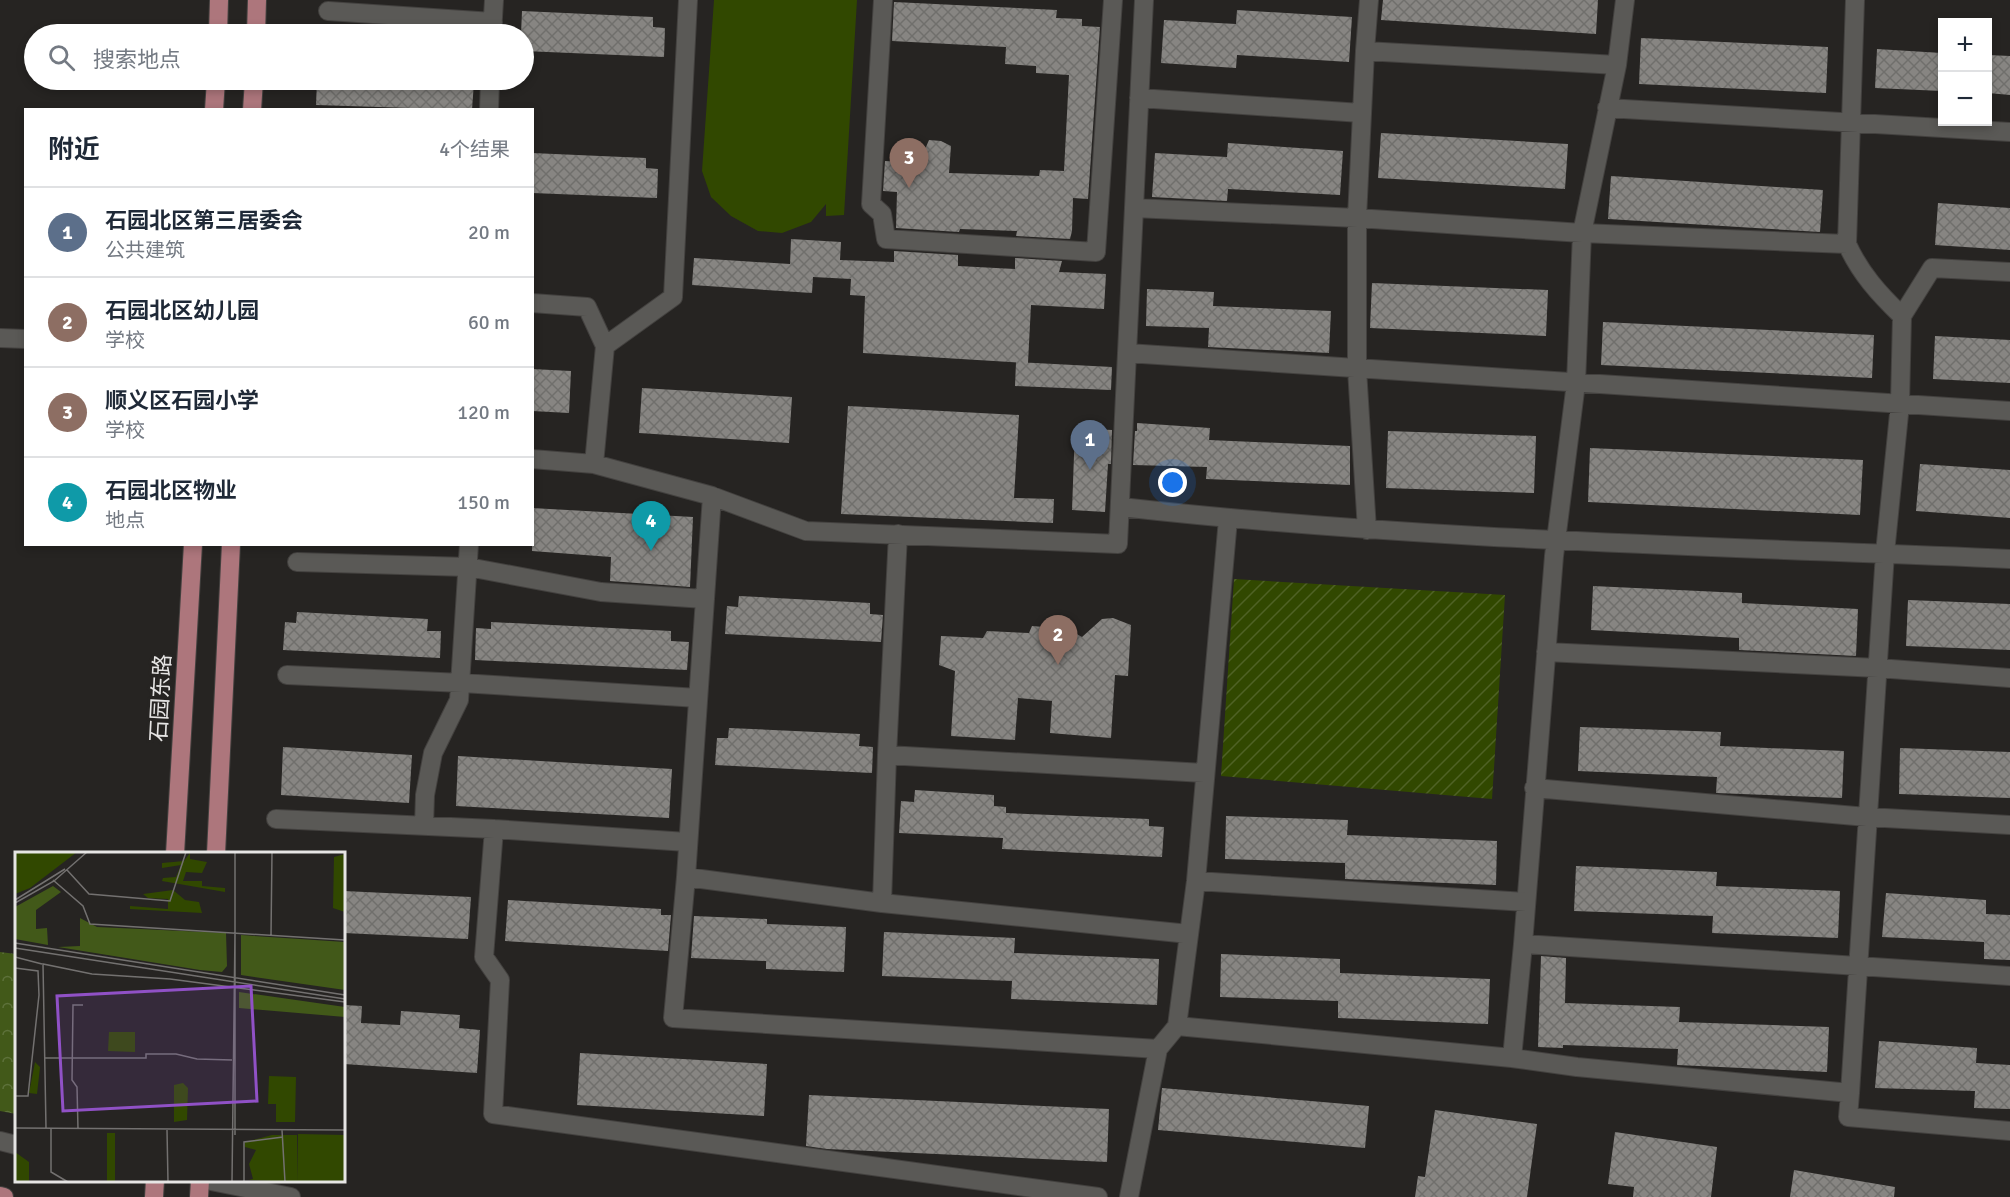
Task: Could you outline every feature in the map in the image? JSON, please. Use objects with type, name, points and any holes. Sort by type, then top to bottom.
[{"type":"main road","points":[[218,24],[219,0]]},
{"type":"main road","points":[[256,24],[257,0]]},
{"type":"main road","points":[[214,108],[215,90]]},
{"type":"main road","points":[[252,108],[253,90]]},
{"type":"main road","name":"石园东路","points":[[175,852],[193,546]]},
{"type":"main road","points":[[216,852],[231,546]]},
{"type":"main road","points":[[154,1197],[155,1182]]},
{"type":"main road","points":[[199,1197],[200,1182]]},
{"type":"street","points":[[493,24],[494,0]]},
{"type":"street","points":[[605,346],[673,297],[688,0]]},
{"type":"street","points":[[884,0],[871,204],[882,214],[886,239],[1096,252],[1113,0]]},
{"type":"street","points":[[534,459],[594,464],[712,496],[806,531],[1118,544],[1144,0]]},
{"type":"street","points":[[1367,530],[1357,369],[1357,218],[1361,112],[1369,0]]},
{"type":"street","points":[[1512,1058],[1556,540],[1576,383],[1582,233],[1606,108],[1617,65],[1625,0]]},
{"type":"street","points":[[1855,0],[1849,122],[1847,244],[1855,263],[1876,291],[1902,316]]},
{"type":"street","points":[[328,11],[454,24]]},
{"type":"street","points":[[1365,51],[1617,65]]},
{"type":"street","points":[[489,108],[490,90]]},
{"type":"street","points":[[1139,98],[1361,112]]},
{"type":"street","points":[[1606,108],[2010,132]]},
{"type":"street","points":[[1134,208],[1357,218],[1582,233],[1847,244]]},
{"type":"street","points":[[2010,272],[1932,268],[1902,316],[1900,404],[1885,553],[1848,1117],[2010,1131]]},
{"type":"street","points":[[534,303],[587,307],[605,346],[594,464]]},
{"type":"street","points":[[0,338],[24,339]]},
{"type":"street","points":[[1127,353],[2010,411]]},
{"type":"street","points":[[712,496],[674,1018],[1158,1049]]},
{"type":"street","points":[[1121,507],[1228,519],[1367,530],[2010,559]]},
{"type":"street","points":[[1130,1197],[1158,1049],[1178,1026],[1196,881],[1228,519]]},
{"type":"street","points":[[882,903],[898,534]]},
{"type":"street","points":[[424,826],[425,795],[433,753],[459,700],[462,683],[469,546]]},
{"type":"street","points":[[297,562],[468,567],[602,592],[705,599]]},
{"type":"street","points":[[1546,652],[1878,668],[2010,678]]},
{"type":"street","points":[[287,675],[698,698]]},
{"type":"street","points":[[888,755],[1204,773]]},
{"type":"street","points":[[1534,788],[1867,817],[2010,825]]},
{"type":"street","points":[[276,819],[494,829],[687,842]]},
{"type":"street","points":[[494,829],[484,957],[500,980],[493,1114],[1098,1197]]},
{"type":"street","points":[[686,877],[882,903],[1189,934]]},
{"type":"street","points":[[1196,881],[1526,902]]},
{"type":"street","points":[[1523,944],[2010,976]]},
{"type":"street","points":[[1178,1026],[1850,1093]]},
{"type":"street","points":[[0,1141],[15,1145]]},
{"type":"street","points":[[216,1182],[291,1197]]},
{"type":"green space","points":[[714,0],[857,0],[844,215],[826,216],[826,204],[811,222],[782,233],[758,231],[731,216],[711,197],[702,171]]},
{"type":"green space","points":[[1234,579],[1505,595],[1492,799],[1221,776]]},
{"type":"green space","points":[[0,952],[15,954],[15,1114],[0,1111]]},
{"type":"building","points":[[1383,0],[1598,0],[1596,34],[1381,20]]},
{"type":"building","points":[[894,2],[1057,10],[1056,18],[1082,19],[1082,26],[1100,27],[1088,199],[1073,198],[1070,239],[1016,236],[1017,231],[960,229],[959,232],[896,228],[897,192],[883,191],[885,161],[919,163],[929,140],[941,141],[951,146],[949,173],[1039,176],[1040,170],[1064,171],[1069,75],[1036,73],[1036,66],[1005,64],[1006,47],[892,41]]},
{"type":"building","points":[[1237,10],[1352,17],[1349,62],[1237,55],[1236,68],[1161,63],[1164,20],[1236,24]]},
{"type":"building","points":[[522,11],[653,17],[653,27],[665,28],[664,57],[534,51],[534,24],[521,24]]},
{"type":"building","points":[[1641,38],[1828,47],[1826,93],[1639,84]]},
{"type":"building","points":[[1877,49],[1938,53],[1938,91],[1875,88]]},
{"type":"building","points":[[1992,55],[2010,56],[2010,95],[1992,93]]},
{"type":"building","points":[[317,90],[473,90],[472,108],[316,105]]},
{"type":"building","points":[[1381,133],[1568,144],[1565,189],[1378,178]]},
{"type":"building","points":[[1228,143],[1343,151],[1340,195],[1228,189],[1227,201],[1152,197],[1155,153],[1227,157]]},
{"type":"building","points":[[534,153],[646,158],[646,168],[658,169],[657,198],[534,193]]},
{"type":"building","points":[[1611,176],[1823,190],[1820,232],[1608,219]]},
{"type":"building","points":[[1938,203],[2010,208],[2010,250],[1935,245]]},
{"type":"building","points":[[791,239],[841,242],[840,260],[894,262],[894,251],[958,255],[958,266],[1015,269],[1015,258],[1062,261],[1059,272],[1106,274],[1104,309],[1031,305],[1028,363],[863,353],[865,296],[850,295],[851,279],[813,277],[812,293],[692,285],[694,258],[790,264]]},
{"type":"building","points":[[1372,283],[1548,290],[1546,336],[1370,328]]},
{"type":"building","points":[[1147,289],[1214,292],[1213,306],[1331,311],[1329,353],[1208,347],[1209,328],[1146,326]]},
{"type":"building","points":[[1603,322],[1874,335],[1872,378],[1601,365]]},
{"type":"building","points":[[1935,336],[2010,340],[2010,383],[1933,379]]},
{"type":"building","points":[[1016,362],[1112,367],[1111,390],[1015,386]]},
{"type":"building","points":[[534,369],[571,371],[569,413],[534,411]]},
{"type":"building","points":[[642,388],[792,397],[789,443],[639,433]]},
{"type":"building","points":[[848,406],[1019,415],[1014,498],[1054,499],[1053,523],[841,514]]},
{"type":"building","points":[[1137,423],[1210,428],[1209,440],[1350,446],[1350,485],[1206,479],[1207,467],[1133,465]]},
{"type":"building","points":[[1075,428],[1112,430],[1111,464],[1108,464],[1105,512],[1072,510]]},
{"type":"building","points":[[1388,431],[1536,436],[1534,493],[1386,488]]},
{"type":"building","points":[[1590,448],[1863,460],[1860,515],[1588,502]]},
{"type":"building","points":[[1920,464],[2010,470],[2010,518],[1916,511]]},
{"type":"building","points":[[534,508],[693,517],[690,587],[610,581],[611,557],[532,551]]},
{"type":"building","points":[[1593,586],[1742,593],[1742,603],[1858,609],[1856,656],[1739,650],[1739,638],[1591,630]]},
{"type":"building","points":[[739,596],[870,603],[870,614],[883,615],[881,642],[725,634],[727,606],[738,607]]},
{"type":"building","points":[[1908,600],[2010,604],[2010,650],[1906,646]]},
{"type":"building","points":[[297,612],[428,619],[427,631],[441,631],[440,658],[283,650],[285,622],[296,623]]},
{"type":"building","points":[[1113,618],[1131,625],[1128,676],[1115,675],[1111,738],[1050,733],[1052,701],[1018,698],[1015,740],[951,736],[955,671],[939,665],[941,636],[983,638],[987,631],[1029,633],[1032,626],[1068,629],[1082,637],[1102,619]]},
{"type":"building","points":[[491,622],[671,631],[671,641],[689,642],[687,670],[475,660],[476,628],[491,629]]},
{"type":"building","points":[[1580,727],[1721,732],[1720,746],[1844,751],[1842,798],[1716,793],[1717,777],[1578,771]]},
{"type":"building","points":[[729,728],[860,734],[859,746],[873,747],[872,773],[715,765],[717,738],[728,738]]},
{"type":"building","points":[[283,747],[412,755],[409,803],[281,795]]},
{"type":"building","points":[[1900,748],[2010,752],[2010,798],[1899,794]]},
{"type":"building","points":[[458,756],[672,769],[669,818],[456,806]]},
{"type":"building","points":[[915,790],[994,795],[994,806],[1006,807],[1006,813],[1149,819],[1149,826],[1164,827],[1162,857],[1002,849],[1003,838],[899,833],[901,801],[914,802]]},
{"type":"building","points":[[1226,816],[1348,820],[1347,835],[1497,841],[1496,885],[1345,879],[1345,863],[1225,859]]},
{"type":"building","points":[[1576,866],[1717,872],[1716,886],[1840,891],[1838,938],[1712,933],[1713,916],[1574,911]]},
{"type":"building","points":[[345,891],[471,897],[468,939],[345,933]]},
{"type":"building","points":[[1886,893],[1986,900],[1986,914],[2010,915],[2010,960],[1984,959],[1984,942],[1882,937]]},
{"type":"building","points":[[508,900],[661,909],[661,915],[671,915],[668,951],[505,941]]},
{"type":"building","points":[[694,916],[767,919],[767,924],[846,927],[844,972],[766,969],[766,961],[691,958]]},
{"type":"building","points":[[884,932],[1015,938],[1014,953],[1159,959],[1157,1005],[1011,999],[1012,981],[882,976]]},
{"type":"building","points":[[1221,954],[1340,959],[1340,973],[1490,979],[1488,1024],[1338,1018],[1338,1001],[1220,997]]},
{"type":"building","points":[[1541,956],[1566,958],[1565,1003],[1680,1007],[1679,1022],[1829,1027],[1827,1072],[1677,1065],[1678,1049],[1563,1045],[1563,1048],[1538,1047]]},
{"type":"building","points":[[345,1005],[362,1006],[361,1023],[400,1025],[401,1011],[460,1015],[459,1028],[480,1030],[477,1073],[345,1064]]},
{"type":"building","points":[[1879,1041],[1977,1048],[1976,1063],[2010,1065],[2010,1109],[1974,1108],[1975,1091],[1875,1088]]},
{"type":"building","points":[[580,1053],[767,1064],[764,1116],[577,1105]]},
{"type":"building","points":[[1162,1088],[1369,1106],[1365,1148],[1158,1130]]},
{"type":"building","points":[[809,1095],[1109,1109],[1107,1162],[827,1149],[806,1146]]},
{"type":"building","points":[[1435,1110],[1537,1124],[1527,1197],[1415,1197],[1418,1176],[1425,1177]]},
{"type":"building","points":[[1615,1132],[1717,1147],[1711,1197],[1633,1197],[1634,1187],[1608,1184]]},
{"type":"building","points":[[1794,1170],[1895,1187],[1894,1197],[1790,1197]]},
{"type":"place","name":"顺义区石园小学","points":[[909,188]]},
{"type":"place","name":"石园北区第三居委会","points":[[1090,470]]},
{"type":"place","name":"石园北区物业","points":[[651,551]]},
{"type":"place","name":"石园北区幼儿园","points":[[1058,665]]}]
